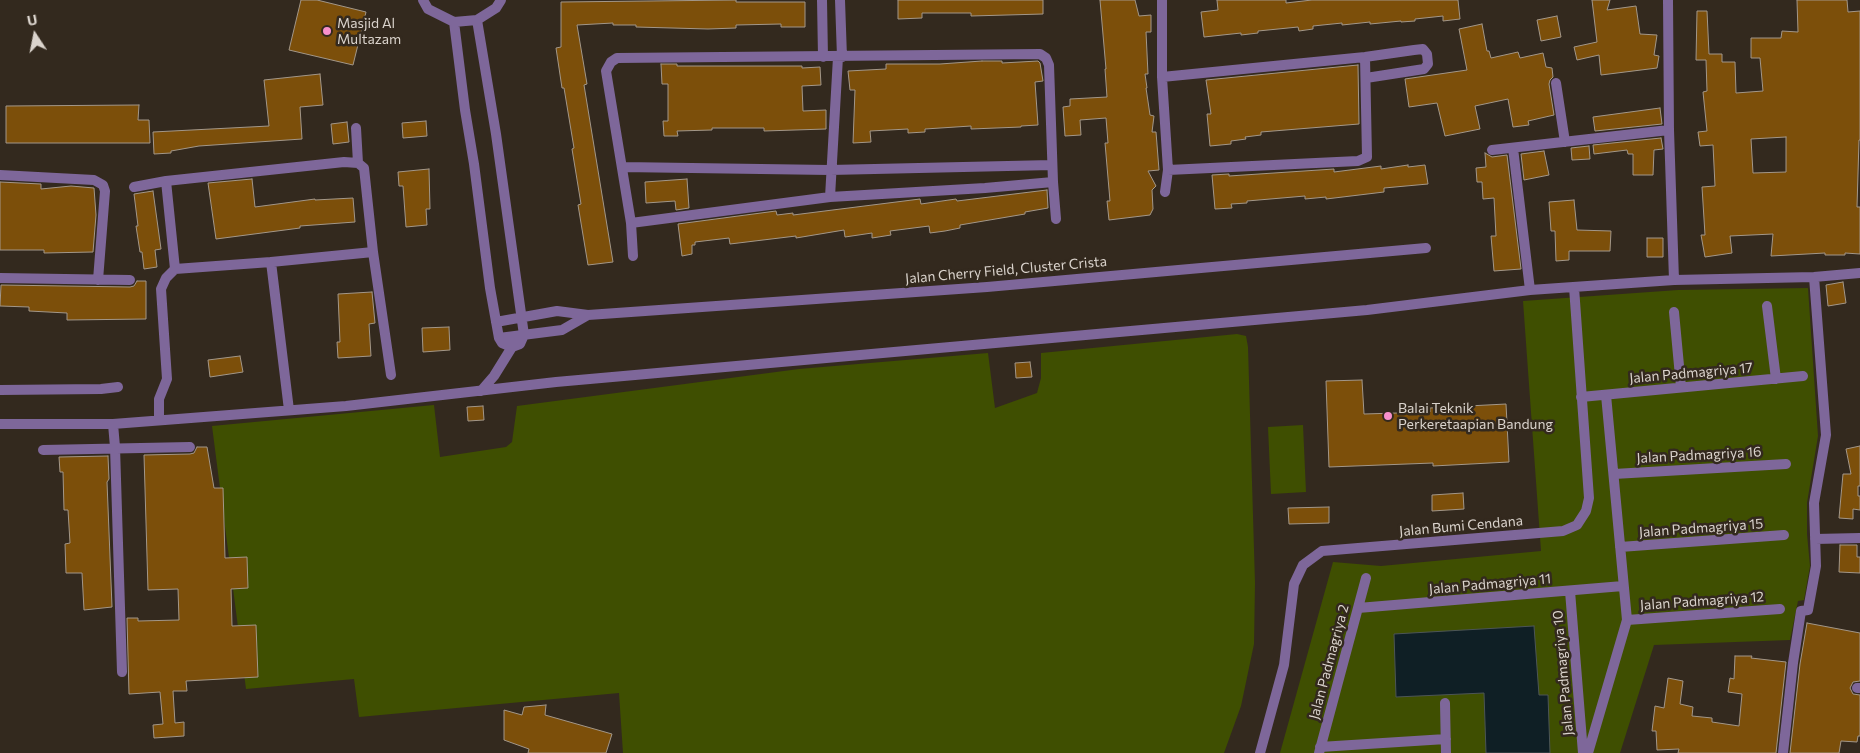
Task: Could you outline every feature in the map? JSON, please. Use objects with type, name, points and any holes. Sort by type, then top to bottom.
[{"type":"street","points":[[423,0],[428,9],[454,22],[477,20],[496,8],[501,0]]},
{"type":"street","points":[[822,0],[823,57]]},
{"type":"street","points":[[830,197],[830,170],[840,57],[840,0]]},
{"type":"street","points":[[1162,0],[1162,78],[1168,170],[1165,192]]},
{"type":"street","points":[[1668,0],[1669,130],[1674,280]]},
{"type":"street","points":[[477,20],[497,143],[524,335],[520,344],[512,347],[494,376],[481,391]]},
{"type":"street","points":[[454,22],[464,110],[496,322],[502,343],[512,347]]},
{"type":"street","points":[[1162,78],[1365,57],[1422,49],[1427,54],[1428,64],[1424,70],[1366,78]]},
{"type":"street","points":[[633,256],[631,223],[606,71],[611,62],[617,58],[1040,54],[1046,58],[1049,65],[1052,165],[1056,219]]},
{"type":"street","points":[[1168,170],[1358,161],[1367,157],[1365,57]]},
{"type":"street","points":[[1556,83],[1565,142]]},
{"type":"street","points":[[356,128],[358,163]]},
{"type":"street","points":[[1492,150],[1669,130]]},
{"type":"street","points":[[1513,148],[1530,290]]},
{"type":"street","points":[[134,187],[166,181],[344,162],[358,163],[364,168],[373,252],[391,375]]},
{"type":"street","points":[[622,167],[830,170],[1052,165]]},
{"type":"street","points":[[0,175],[94,180],[103,186],[105,191],[98,280]]},
{"type":"street","points":[[166,181],[175,269]]},
{"type":"street","points":[[631,223],[830,197],[1053,182]]},
{"type":"street","name":"Jalan Cherry Field, Cluster Crista","points":[[588,315],[996,286],[1426,248]]},
{"type":"street","points":[[159,420],[159,398],[167,379],[161,289],[166,278],[175,269],[373,252]]},
{"type":"street","points":[[271,262],[289,410]]},
{"type":"street","points":[[0,424],[113,424],[346,406],[556,382],[1368,310],[1530,290],[1674,280],[1814,277],[1860,273]]},
{"type":"street","points":[[1783,753],[1801,611],[1808,610],[1816,566],[1814,504],[1826,435],[1814,277]]},
{"type":"street","points":[[0,278],[130,280]]},
{"type":"street","name":"Jalan Bumi Cendana","points":[[1260,753],[1284,665],[1294,584],[1303,565],[1322,551],[1563,531],[1578,525],[1586,511],[1589,498],[1574,287]]},
{"type":"street","points":[[1767,306],[1776,378]]},
{"type":"street","points":[[496,322],[558,311],[588,315]]},
{"type":"street","points":[[1674,312],[1681,387]]},
{"type":"street","points":[[500,338],[562,330],[588,315]]},
{"type":"street","name":"Jalan Padmagriya 17","points":[[1581,397],[1803,376]]},
{"type":"street","points":[[0,390],[101,389],[118,387]]},
{"type":"street","name":"Jalan Padmagriya 10","points":[[1588,753],[1626,620],[1606,395]]},
{"type":"street","points":[[113,424],[122,672]]},
{"type":"street","points":[[42,450],[190,447]]},
{"type":"street","name":"Jalan Padmagriya 16","points":[[1614,474],[1786,464]]},
{"type":"street","name":"Jalan Padmagriya 15","points":[[1620,547],[1784,535]]},
{"type":"street","points":[[1815,539],[1860,538]]},
{"type":"street","name":"Jalan Padmagriya 2","points":[[1319,750],[1366,578]]},
{"type":"street","name":"Jalan Padmagriya 11","points":[[1358,608],[1624,586]]},
{"type":"street","name":"Jalan Padmagriya 10","points":[[1570,591],[1583,753]]},
{"type":"street","name":"Jalan Padmagriya 12","points":[[1626,620],[1780,609]]},
{"type":"street","points":[[1445,703],[1446,753]]},
{"type":"street","points":[[1319,750],[1446,739]]},
{"type":"street","points":[[1319,750],[1341,753]]},
{"type":"green space","points":[[1808,288],[1818,436],[1807,503],[1810,566],[1804,600],[1798,601],[1790,640],[1654,645],[1620,753],[1280,753],[1333,562],[1381,566],[1541,551],[1523,301],[1678,290]]},
{"type":"green space","points":[[1237,334],[1246,336],[1248,347],[1255,583],[1254,644],[1241,706],[1224,753],[623,753],[619,693],[359,717],[354,679],[246,689],[212,426],[434,405],[440,457],[506,447],[512,442],[517,406],[799,369],[988,353],[995,408],[1037,393],[1041,378],[1041,353]]},
{"type":"green space","points":[[1303,425],[1306,492],[1271,494],[1268,427]]},
{"type":"shaded area","points":[[1534,626],[1539,695],[1548,695],[1550,753],[1486,753],[1484,693],[1396,697],[1394,634]]},
{"type":"building","name":"Masjid Al Multazam","points":[[301,0],[317,0],[366,12],[353,65],[289,50]]},
{"type":"building","points":[[736,0],[736,2],[805,2],[805,27],[781,27],[781,24],[736,25],[736,28],[708,29],[636,27],[636,25],[613,25],[613,23],[577,25],[587,84],[584,85],[613,262],[588,265],[578,205],[581,204],[572,149],[574,148],[556,48],[561,47],[561,2]]},
{"type":"building","points":[[898,0],[1043,0],[1043,14],[971,16],[971,13],[922,13],[922,18],[898,19]]},
{"type":"building","points":[[1100,0],[1135,0],[1139,16],[1151,15],[1151,32],[1146,32],[1148,74],[1145,74],[1150,115],[1154,116],[1152,132],[1156,132],[1159,170],[1148,171],[1156,186],[1152,190],[1153,209],[1150,215],[1109,220],[1107,201],[1110,201],[1105,143],[1108,143],[1106,118],[1080,120],[1081,135],[1065,136],[1063,107],[1070,106],[1070,99],[1107,97]]},
{"type":"building","points":[[1217,0],[1286,0],[1286,3],[1312,0],[1458,0],[1460,19],[1443,21],[1443,16],[1401,22],[1370,24],[1370,22],[1342,25],[1342,23],[1313,26],[1313,29],[1299,31],[1298,27],[1258,31],[1258,33],[1241,35],[1241,33],[1204,37],[1201,12],[1218,10]]},
{"type":"building","points":[[1592,0],[1610,0],[1607,10],[1636,6],[1640,34],[1657,35],[1654,55],[1659,56],[1657,68],[1601,75],[1599,55],[1577,60],[1574,47],[1597,42]]},
{"type":"building","points":[[1797,0],[1847,0],[1848,12],[1860,11],[1860,140],[1857,207],[1860,207],[1860,254],[1825,255],[1825,253],[1771,256],[1773,234],[1730,236],[1732,253],[1705,257],[1701,235],[1705,235],[1702,187],[1715,186],[1713,145],[1700,146],[1698,132],[1707,131],[1703,92],[1707,91],[1706,60],[1696,60],[1697,11],[1707,11],[1709,54],[1722,54],[1722,62],[1735,62],[1736,93],[1763,91],[1760,58],[1751,58],[1751,38],[1781,38],[1782,31],[1798,32]],"holes":[[[1786,137],[1786,172],[1753,173],[1751,139]]]},
{"type":"building","points":[[1557,16],[1561,37],[1541,41],[1537,20]]},
{"type":"building","points":[[1482,24],[1487,51],[1489,51],[1491,58],[1518,52],[1520,58],[1543,53],[1546,67],[1552,68],[1553,77],[1549,84],[1554,115],[1528,121],[1529,125],[1513,127],[1508,99],[1475,106],[1480,129],[1445,136],[1437,103],[1409,107],[1405,79],[1467,70],[1459,29]]},
{"type":"building","points":[[1002,61],[1002,63],[1038,61],[1040,63],[1043,81],[1035,82],[1038,125],[971,129],[971,126],[925,129],[925,132],[908,133],[908,129],[870,131],[871,142],[853,143],[855,90],[850,90],[848,71],[886,69],[886,64],[940,64]]},
{"type":"building","points":[[661,64],[677,64],[677,66],[820,67],[821,85],[802,86],[803,111],[826,110],[826,129],[764,131],[764,128],[712,128],[712,130],[677,131],[678,136],[664,136],[663,121],[668,121],[668,84],[662,84]]},
{"type":"building","points":[[1358,65],[1359,124],[1261,132],[1261,135],[1231,141],[1231,144],[1210,146],[1207,114],[1211,114],[1206,80]]},
{"type":"building","points":[[320,74],[323,105],[300,107],[302,139],[199,146],[171,151],[171,153],[154,154],[153,132],[269,126],[264,80]]},
{"type":"building","points":[[139,105],[138,120],[149,120],[150,143],[6,143],[6,106]]},
{"type":"building","points":[[1660,108],[1662,124],[1595,131],[1593,117]]},
{"type":"building","points":[[426,121],[427,136],[403,138],[402,123]]},
{"type":"building","points":[[347,122],[349,142],[333,144],[331,124]]},
{"type":"building","points":[[1661,138],[1663,149],[1654,150],[1653,175],[1633,175],[1633,154],[1628,154],[1627,150],[1594,154],[1593,145]]},
{"type":"building","points":[[1589,146],[1590,159],[1572,160],[1571,148]]},
{"type":"building","points":[[1544,151],[1549,175],[1524,180],[1521,154]]},
{"type":"building","points":[[1485,153],[1492,157],[1507,155],[1521,269],[1494,271],[1491,236],[1496,236],[1494,198],[1483,199],[1482,182],[1477,182],[1476,168],[1486,167]]},
{"type":"building","points":[[1408,165],[1408,167],[1425,165],[1428,184],[1384,188],[1384,192],[1326,199],[1326,197],[1305,199],[1305,196],[1247,201],[1247,203],[1231,204],[1232,208],[1215,209],[1212,175],[1229,174],[1229,176],[1334,169],[1334,172],[1381,166],[1381,169]]},
{"type":"building","points":[[429,169],[430,209],[426,209],[427,225],[406,227],[403,186],[399,186],[398,172]]},
{"type":"building","points":[[252,179],[255,207],[315,199],[353,198],[355,222],[300,226],[300,228],[216,239],[208,183]]},
{"type":"building","points":[[687,179],[689,208],[676,210],[675,201],[646,203],[645,182]]},
{"type":"building","points":[[0,182],[41,184],[41,189],[71,186],[94,188],[96,215],[93,252],[44,253],[44,250],[0,250]]},
{"type":"building","points":[[1047,190],[1048,208],[1025,212],[1025,214],[960,225],[960,228],[945,231],[930,233],[929,226],[890,231],[891,235],[872,238],[872,233],[845,237],[844,230],[796,238],[796,236],[730,244],[729,238],[695,242],[695,245],[692,245],[692,254],[682,256],[678,224],[776,211],[777,215],[793,213],[793,215],[920,199],[921,204]]},
{"type":"building","points":[[153,191],[161,249],[155,250],[157,267],[144,269],[136,226],[138,226],[134,194]]},
{"type":"building","points":[[1574,200],[1577,230],[1611,231],[1610,251],[1569,251],[1569,260],[1556,261],[1555,231],[1551,231],[1549,202]]},
{"type":"building","points":[[1647,238],[1663,238],[1663,257],[1647,257]]},
{"type":"building","points":[[137,281],[146,281],[146,319],[67,320],[67,313],[29,311],[29,307],[0,306],[1,285],[130,287],[134,286]]},
{"type":"building","points":[[1843,282],[1846,303],[1828,306],[1826,285]]},
{"type":"building","points":[[372,292],[375,323],[369,324],[371,356],[338,358],[337,342],[340,342],[338,294]]},
{"type":"building","points":[[449,327],[450,350],[423,352],[422,328]]},
{"type":"building","points":[[240,356],[243,372],[210,377],[208,360]]},
{"type":"building","points":[[1030,362],[1032,377],[1016,378],[1015,363]]},
{"type":"building","points":[[1362,380],[1364,414],[1430,412],[1430,408],[1506,404],[1509,462],[1433,466],[1433,463],[1329,467],[1326,381]]},
{"type":"building","points":[[483,406],[484,420],[468,421],[467,407]]},
{"type":"building","points":[[1860,446],[1860,486],[1858,486],[1858,496],[1860,496],[1860,510],[1853,509],[1853,519],[1839,518],[1843,474],[1851,474],[1846,449]]},
{"type":"building","points":[[197,447],[207,447],[214,488],[223,488],[225,558],[247,557],[248,588],[231,589],[232,626],[256,625],[258,677],[186,681],[187,691],[173,691],[175,723],[184,722],[184,736],[154,738],[153,725],[163,724],[160,692],[129,694],[127,618],[138,618],[138,621],[179,620],[178,589],[148,590],[144,455],[190,454],[194,453]]},
{"type":"building","points":[[108,456],[109,479],[107,482],[112,607],[84,610],[82,573],[66,573],[65,544],[70,543],[68,510],[64,510],[63,472],[60,472],[59,457]]},
{"type":"building","points":[[1463,493],[1464,509],[1432,511],[1432,495]]},
{"type":"building","points":[[1329,507],[1329,523],[1289,524],[1288,508]]},
{"type":"building","points":[[1840,545],[1857,545],[1857,557],[1860,557],[1860,573],[1839,572]]},
{"type":"building","points":[[1807,623],[1860,633],[1860,681],[1853,682],[1850,688],[1853,694],[1860,695],[1860,736],[1858,736],[1857,742],[1841,741],[1839,753],[1790,753],[1800,664]]},
{"type":"building","points":[[1735,656],[1752,656],[1751,658],[1786,662],[1776,753],[1678,753],[1679,749],[1657,750],[1656,731],[1652,731],[1655,706],[1664,708],[1668,678],[1683,681],[1680,704],[1693,707],[1692,716],[1712,718],[1712,722],[1739,726],[1742,694],[1728,692],[1730,678],[1734,679]]},
{"type":"building","points":[[546,705],[545,715],[612,734],[606,753],[528,753],[529,749],[504,740],[504,710],[522,715],[524,707]]},
{"type":"place","name":"Masjid Al Multazam","points":[[327,31]]},
{"type":"place","name":"Balai Teknik Perkeretaapian Bandung","points":[[1388,416]]}]
